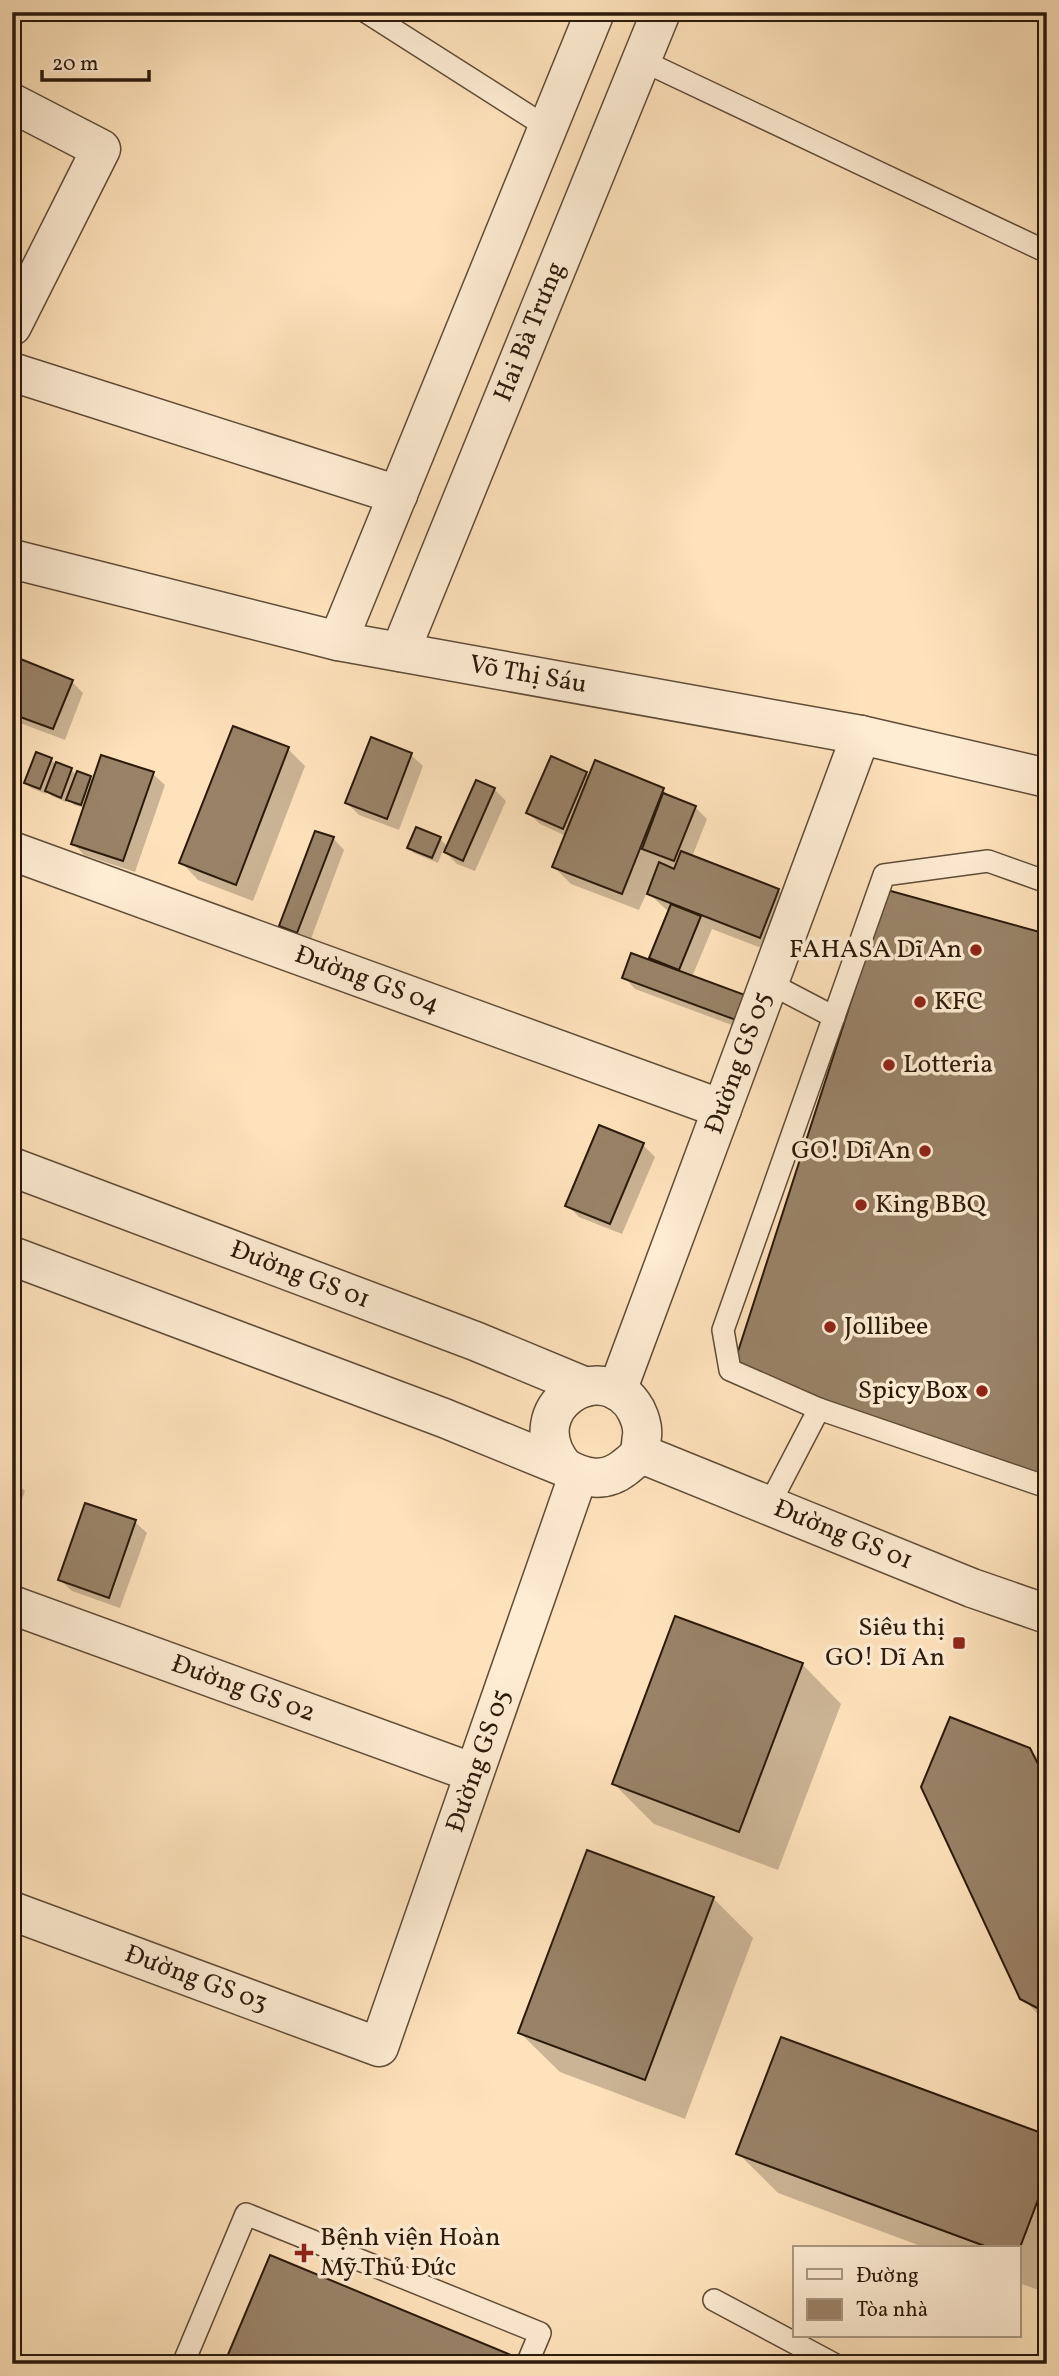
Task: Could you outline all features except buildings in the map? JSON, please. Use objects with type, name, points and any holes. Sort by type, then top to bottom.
[{"type":"street","points":[[338,641],[595,12]]},
{"type":"street","name":"Hai Bà Trưng","points":[[400,652],[661,12]]},
{"type":"street","points":[[12,103],[101,149],[12,326]]},
{"type":"street","points":[[12,372],[398,495]]},
{"type":"street","name":"Võ Thị Sáu","points":[[12,559],[338,641],[861,735],[1047,778]]},
{"type":"street","name":"Đường GS 05","points":[[601,1389],[722,1109],[861,735]]},
{"type":"street","name":"Đường GS 04","points":[[12,851],[722,1109]]},
{"type":"street","name":"Đường GS 01","points":[[12,1167],[601,1389],[631,1402],[639,1416],[642,1431],[639,1453],[972,1588],[1047,1614]]},
{"type":"street","points":[[12,1256],[444,1418],[571,1471],[594,1478],[610,1476],[624,1468],[639,1453]]},
{"type":"street","points":[[571,1471],[555,1457],[550,1442],[552,1414],[571,1392],[601,1389]]},
{"type":"street","name":"Đường GS 05","points":[[379,2047],[474,1773],[571,1471]]},
{"type":"street","name":"Đường GS 02","points":[[12,1605],[474,1773]]},
{"type":"street","name":"Đường GS 03","points":[[12,1911],[379,2047]]},
{"type":"lane","points":[[366,12],[548,128]]},
{"type":"lane","points":[[641,60],[1047,252]]},
{"type":"lane","points":[[1047,882],[988,861],[884,875],[723,1330],[730,1370],[819,1409],[1047,1488]]},
{"type":"lane","points":[[769,983],[834,1017]]},
{"type":"lane","points":[[769,1505],[819,1409]]},
{"type":"lane","points":[[183,2364],[246,2214],[540,2333],[527,2364]]},
{"type":"lane","points":[[714,2300],[834,2364]]},
{"type":"place","name":"FAHASA Dĩ An","points":[[976,950]]},
{"type":"place","name":"KFC","points":[[920,1002]]},
{"type":"place","name":"Lotteria","points":[[889,1065]]},
{"type":"place","name":"GO! Dĩ An","points":[[925,1151]]},
{"type":"place","name":"King BBQ","points":[[861,1205]]},
{"type":"place","name":"Jollibee","points":[[830,1327]]},
{"type":"place","name":"Spicy Box","points":[[982,1391]]},
{"type":"place","name":"Siêu thị GO! Dĩ An","points":[[959,1643]]},
{"type":"place","name":"Bệnh viện Hoàn Mỹ Thủ Đức","points":[[304,2253]]}]
